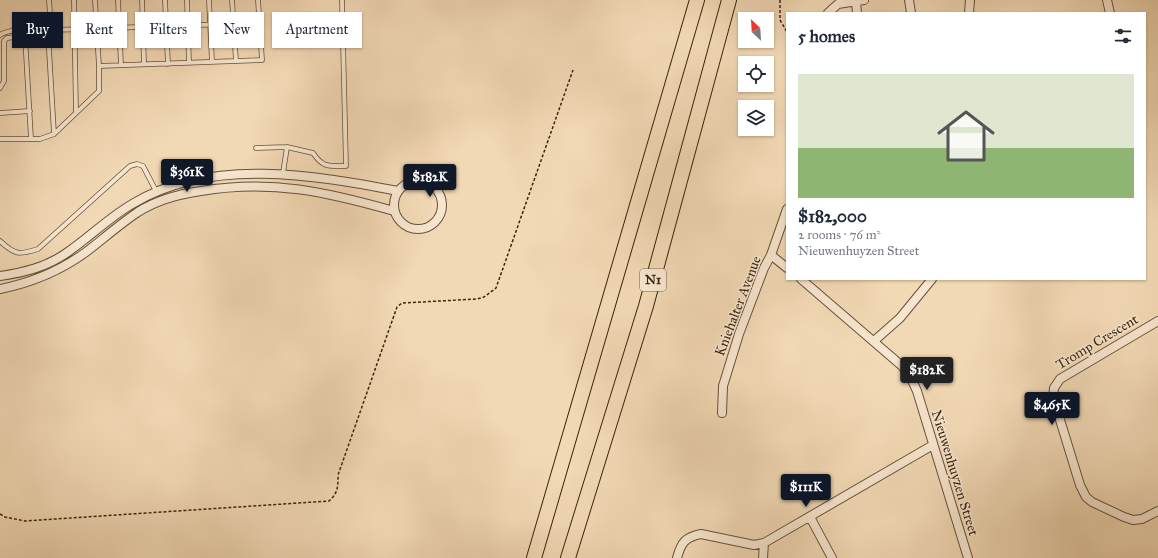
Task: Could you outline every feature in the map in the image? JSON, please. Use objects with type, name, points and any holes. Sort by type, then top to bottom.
[{"type":"highway","name":"N1","points":[[534,558],[697,0]]},
{"type":"highway","name":"N1","points":[[568,558],[646,306],[729,0]]},
{"type":"street","points":[[829,12],[838,4],[860,0],[857,12]]},
{"type":"street","points":[[909,0],[911,12]]},
{"type":"street","points":[[969,12],[970,0]]},
{"type":"street","points":[[1107,0],[1110,12]]},
{"type":"street","points":[[0,276],[20,273],[41,266],[64,254],[133,203],[156,191],[207,178],[283,173],[328,178],[398,191]]},
{"type":"street","points":[[415,181],[429,183],[436,188],[440,195],[442,203],[441,212],[438,219],[431,225],[416,229],[402,223],[394,211],[395,198],[398,191],[409,182],[415,181]]},
{"type":"street","points":[[0,289],[39,278],[62,267],[84,254],[139,211],[179,194],[231,187],[278,186],[345,197],[394,211]]},
{"type":"street","name":"Kniehalter Avenue","points":[[722,413],[723,386],[739,334],[764,268],[772,255],[786,212]]},
{"type":"street","points":[[772,255],[786,267]]},
{"type":"street","name":"Nieuwenhuyzen Street","points":[[802,280],[902,366],[913,381],[968,558]]},
{"type":"street","points":[[874,341],[900,318],[931,280]]},
{"type":"street","name":"Tromp Crescent","points":[[1158,321],[1060,379],[1054,388],[1053,397],[1080,485],[1086,497],[1100,507],[1133,520],[1142,519],[1158,512]]},
{"type":"street","points":[[677,558],[682,542],[700,534],[754,545],[764,543],[933,445]]},
{"type":"street","points":[[810,517],[832,558]]},
{"type":"street","points":[[763,558],[764,543]]},
{"type":"lane","points":[[49,0],[50,12]]},
{"type":"lane","points":[[74,0],[74,12]]},
{"type":"lane","points":[[95,0],[96,12]]},
{"type":"lane","points":[[118,0],[119,12]]},
{"type":"lane","points":[[142,0],[142,12]]},
{"type":"lane","points":[[165,0],[166,12]]},
{"type":"lane","points":[[187,0],[188,12]]},
{"type":"lane","points":[[209,0],[210,12]]},
{"type":"lane","points":[[232,0],[233,12]]},
{"type":"lane","points":[[258,0],[259,12]]},
{"type":"lane","points":[[256,148],[286,147],[312,153],[320,163],[327,166],[346,166],[342,0]]},
{"type":"lane","points":[[0,34],[12,31]]},
{"type":"lane","points":[[0,88],[4,81],[4,41],[7,38],[12,37]]},
{"type":"lane","points":[[26,48],[31,139]]},
{"type":"lane","points":[[49,48],[54,134]]},
{"type":"lane","points":[[75,48],[76,113]]},
{"type":"lane","points":[[0,139],[40,139],[54,134],[99,91],[98,48]]},
{"type":"lane","points":[[121,48],[121,65]]},
{"type":"lane","points":[[144,48],[144,64]]},
{"type":"lane","points":[[168,48],[168,64]]},
{"type":"lane","points":[[189,48],[189,63]]},
{"type":"lane","points":[[212,48],[212,62]]},
{"type":"lane","points":[[235,48],[236,61]]},
{"type":"lane","points":[[99,66],[262,60],[261,48]]},
{"type":"lane","points":[[0,114],[30,111]]},
{"type":"lane","points":[[283,173],[286,147]]},
{"type":"lane","points":[[0,241],[15,252],[22,254],[38,249],[130,166],[137,164],[143,166],[156,191]]},
{"type":"path","points":[[780,0],[780,20],[786,30]]},
{"type":"path","points":[[0,514],[5,517],[25,521],[329,500],[334,496],[338,487],[338,475],[397,307],[402,303],[477,299],[484,297],[496,288],[573,70]]}]
